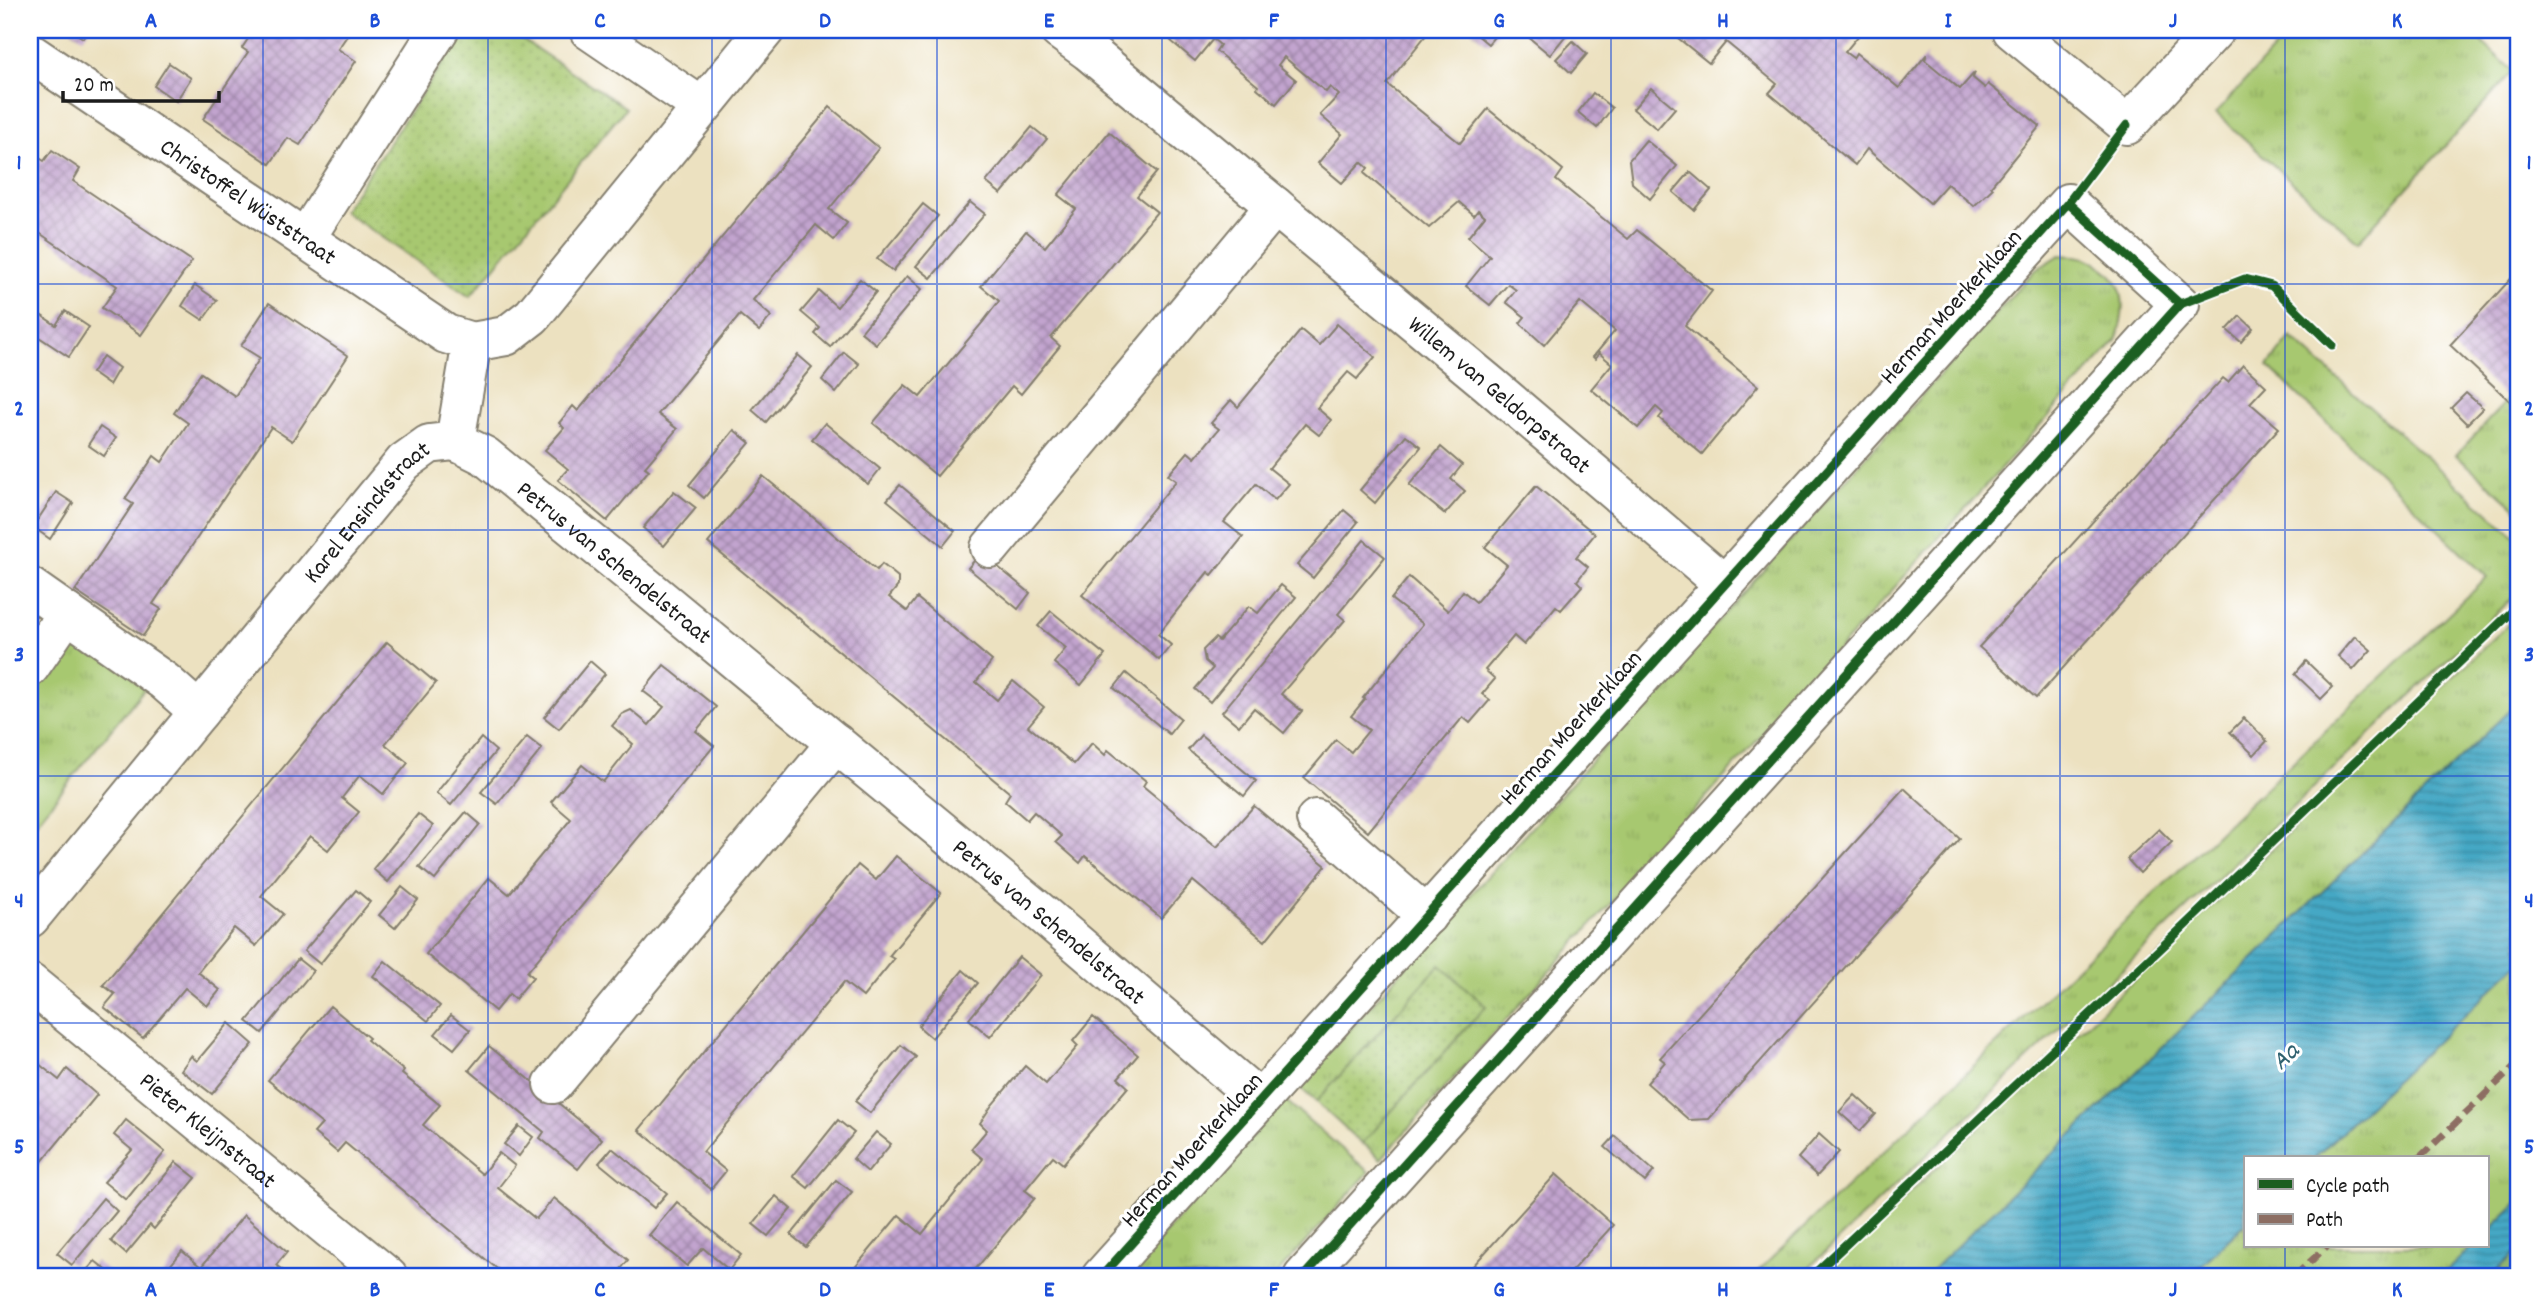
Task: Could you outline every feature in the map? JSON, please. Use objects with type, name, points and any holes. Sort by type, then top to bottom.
[{"type":"street","points":[[305,239],[439,30]]},
{"type":"street","points":[[589,30],[702,107]]},
{"type":"street","points":[[471,342],[506,336],[532,316],[765,30]]},
{"type":"street","name":"Willem van Geldorpstraat","points":[[1059,30],[1275,206],[1725,585]]},
{"type":"street","points":[[2012,30],[2127,125],[2216,30]]},
{"type":"street","name":"Christoffel Wüststraat","points":[[30,53],[446,334],[471,342]]},
{"type":"street","name":"Herman Moerkerklaan","points":[[1101,1277],[2068,203],[2180,304],[1303,1277]]},
{"type":"street","points":[[990,548],[1275,206]]},
{"type":"street","name":"Karel Ensinckstraat","points":[[30,918],[404,463],[429,444],[455,441],[471,342]]},
{"type":"street","name":"Petrus van Schendelstraat","points":[[455,441],[485,456],[836,743],[1036,908],[1260,1100]]},
{"type":"street","points":[[30,587],[164,681],[200,712]]},
{"type":"street","points":[[30,667],[67,613]]},
{"type":"street","points":[[553,1084],[836,743]]},
{"type":"street","points":[[1316,819],[1427,916]]},
{"type":"street","name":"Pieter Kleijnstraat","points":[[30,983],[387,1277]]},
{"type":"green space","points":[[465,30],[508,30],[626,108],[470,297],[343,211]]},
{"type":"green space","points":[[2291,30],[2469,30],[2513,71],[2358,242],[2216,113]]},
{"type":"green space","points":[[2060,255],[2087,259],[2100,266],[2117,282],[2123,303],[2116,341],[1381,1159],[1298,1086],[2034,271]]},
{"type":"green space","points":[[2291,337],[2518,539],[2518,593],[1799,1277],[1752,1277],[2487,577],[2268,366]]},
{"type":"green space","points":[[2508,399],[2514,405],[2518,401],[2518,510],[2456,455]]},
{"type":"green space","points":[[2518,615],[2518,702],[1925,1277],[1821,1277]]},
{"type":"green space","points":[[87,641],[149,683],[30,830],[30,690],[54,653]]},
{"type":"green space","points":[[2518,964],[2518,1203],[2488,1232],[2488,1156],[2316,1156]]},
{"type":"green space","points":[[1440,965],[1486,1006],[1362,1144],[1316,1102]]},
{"type":"green space","points":[[1285,1100],[1369,1172],[1274,1277],[1126,1277]]},
{"type":"green space","points":[[2244,1225],[2244,1248],[2471,1248],[2440,1277],[2189,1277]]},
{"type":"green space","points":[[2518,1251],[2518,1277],[2491,1277]]},
{"type":"water","name":"Aa","points":[[2518,702],[2518,964],[2316,1156],[2244,1156],[2244,1225],[2189,1277],[1925,1277]]},
{"type":"water","points":[[2518,1203],[2518,1251],[2491,1277],[2440,1277],[2471,1248],[2488,1248],[2488,1232]]},
{"type":"building","points":[[70,30],[89,30],[83,38]]},
{"type":"building","points":[[254,30],[351,30],[338,49],[356,61],[300,145],[288,138],[270,164],[203,119],[248,52],[242,48]]},
{"type":"building","points":[[1181,30],[1430,30],[1387,84],[1460,143],[1488,109],[1563,170],[1556,180],[1628,239],[1637,230],[1712,291],[1685,326],[1758,386],[1702,454],[1659,418],[1663,413],[1656,407],[1638,428],[1591,389],[1612,364],[1599,353],[1595,359],[1593,357],[1615,331],[1580,302],[1544,345],[1520,323],[1525,317],[1506,302],[1516,290],[1508,284],[1490,305],[1466,286],[1490,256],[1468,237],[1485,216],[1478,210],[1474,215],[1459,202],[1429,228],[1364,173],[1368,168],[1361,162],[1342,183],[1318,163],[1342,134],[1320,115],[1339,95],[1330,87],[1326,92],[1284,57],[1278,65],[1296,80],[1276,104],[1216,51],[1220,45],[1213,39],[1195,61],[1171,41]]},
{"type":"building","points":[[1471,30],[1500,30],[1488,44]]},
{"type":"building","points":[[1530,30],[1570,30],[1550,55],[1526,35]]},
{"type":"building","points":[[1668,30],[1863,30],[1845,52],[1853,58],[1856,53],[1899,88],[1927,54],[1925,60],[1960,89],[1975,72],[1973,78],[1985,88],[1988,84],[2040,126],[1991,186],[1993,188],[1974,206],[1947,184],[1930,203],[1867,149],[1855,165],[1769,93],[1777,84],[1726,42],[1709,63]]},
{"type":"building","points":[[1573,41],[1587,54],[1571,73],[1556,59]]},
{"type":"building","points":[[169,63],[191,78],[176,101],[154,86]]},
{"type":"building","points":[[1651,88],[1675,108],[1657,129],[1633,109]]},
{"type":"building","points":[[1593,93],[1612,108],[1597,128],[1578,112]]},
{"type":"building","points":[[830,107],[879,148],[829,209],[847,223],[834,240],[816,225],[753,300],[771,316],[759,331],[740,315],[658,414],[677,429],[645,467],[649,470],[607,521],[558,480],[568,469],[545,450],[564,428],[559,423],[573,406],[578,411]]},
{"type":"building","points":[[1032,127],[1047,139],[1001,194],[986,182]]},
{"type":"building","points":[[1109,132],[1157,172],[1137,196],[1157,212],[1051,338],[1060,346],[1021,394],[1012,386],[937,476],[873,423],[905,385],[920,397],[983,322],[999,301],[981,286],[1026,231],[1045,247],[1076,209],[1058,195]]},
{"type":"building","points":[[1646,140],[1677,166],[1650,199],[1632,183],[1629,160]]},
{"type":"building","points":[[52,150],[80,169],[73,181],[192,261],[141,335],[102,308],[117,286],[38,232],[30,243],[30,152],[44,161]]},
{"type":"building","points":[[1690,172],[1711,190],[1694,210],[1673,192]]},
{"type":"building","points":[[970,202],[985,214],[931,278],[916,266]]},
{"type":"building","points":[[923,204],[938,216],[893,271],[877,259]]},
{"type":"building","points":[[2518,271],[2518,401],[2514,405],[2450,345]]},
{"type":"building","points":[[907,276],[922,289],[876,344],[861,332]]},
{"type":"building","points":[[860,279],[876,292],[830,347],[815,334],[820,328],[801,312],[819,291],[837,307]]},
{"type":"building","points":[[195,285],[217,300],[203,320],[182,306]]},
{"type":"building","points":[[269,303],[348,356],[292,441],[271,427],[153,604],[161,609],[143,636],[75,591],[133,504],[125,499],[154,456],[162,462],[188,423],[174,413],[201,373],[235,396],[260,358],[241,346]]},
{"type":"building","points":[[30,308],[56,325],[65,311],[89,327],[69,357],[30,331]]},
{"type":"building","points":[[2240,316],[2253,328],[2241,342],[2227,330]]},
{"type":"building","points":[[1337,324],[1375,357],[1357,379],[1348,372],[1317,408],[1331,420],[1319,435],[1305,424],[1269,468],[1289,484],[1275,500],[1256,484],[1224,522],[1243,537],[1212,575],[1208,572],[1158,634],[1171,645],[1159,660],[1082,595],[1176,481],[1168,475],[1188,452],[1195,458],[1219,429],[1211,423],[1231,400],[1238,407],[1301,330],[1319,345]]},
{"type":"building","points":[[844,352],[859,364],[836,393],[822,380]]},
{"type":"building","points":[[798,355],[812,367],[766,422],[752,410]]},
{"type":"building","points":[[103,356],[119,368],[109,385],[92,373]]},
{"type":"building","points":[[2243,365],[2266,386],[2250,403],[2279,428],[2036,698],[1979,647],[2223,378],[2228,382]]},
{"type":"building","points":[[2466,393],[2483,408],[2467,424],[2451,408]]},
{"type":"building","points":[[825,423],[880,469],[868,484],[812,439]]},
{"type":"building","points":[[100,427],[116,438],[104,456],[88,445]]},
{"type":"building","points":[[734,430],[750,443],[704,498],[689,485]]},
{"type":"building","points":[[1406,435],[1421,447],[1375,503],[1360,490]]},
{"type":"building","points":[[1441,447],[1462,465],[1451,479],[1465,491],[1445,514],[1409,485]]},
{"type":"building","points":[[763,476],[877,570],[882,564],[898,577],[898,586],[889,597],[907,611],[917,598],[992,661],[976,682],[997,700],[1013,681],[1044,707],[1028,726],[1074,764],[1092,743],[1105,755],[1108,750],[1146,781],[1143,786],[1217,847],[1254,806],[1326,866],[1265,941],[1193,881],[1161,918],[1085,856],[1080,863],[1056,842],[1062,836],[1034,812],[1027,820],[1005,801],[1010,793],[708,543]]},
{"type":"building","points":[[900,485],[955,531],[943,546],[887,500]]},
{"type":"building","points":[[1536,486],[1595,534],[1576,557],[1588,567],[1577,581],[1582,586],[1561,610],[1556,606],[1524,645],[1514,636],[1485,670],[1495,679],[1482,694],[1490,700],[1470,723],[1463,717],[1368,832],[1304,778],[1336,740],[1351,752],[1369,730],[1351,716],[1423,624],[1391,599],[1409,577],[1448,611],[1463,591],[1476,602],[1507,565],[1485,547]]},
{"type":"building","points":[[674,491],[696,508],[664,546],[643,528]]},
{"type":"building","points":[[56,492],[73,503],[50,539],[33,527]]},
{"type":"building","points":[[1344,510],[1358,522],[1313,578],[1297,565]]},
{"type":"building","points":[[1364,540],[1385,557],[1338,614],[1345,620],[1281,694],[1302,711],[1284,733],[1254,708],[1239,726],[1222,712]]},
{"type":"building","points":[[981,553],[1030,593],[1018,609],[968,568]]},
{"type":"building","points":[[1281,585],[1296,597],[1210,702],[1195,689],[1213,668],[1205,661],[1203,650],[1215,638],[1219,641],[1249,606],[1258,613]]},
{"type":"building","points":[[1051,611],[1105,655],[1081,685],[1054,663],[1066,648],[1038,626]]},
{"type":"building","points":[[2355,636],[2371,650],[2353,670],[2338,656]]},
{"type":"building","points":[[387,642],[436,683],[385,744],[408,763],[383,794],[360,775],[342,798],[359,812],[328,850],[310,836],[261,896],[283,914],[256,946],[234,928],[198,972],[220,990],[207,1006],[185,988],[143,1038],[104,1007],[115,994],[103,985]]},
{"type":"building","points":[[590,661],[605,674],[559,729],[544,717]]},
{"type":"building","points":[[2306,661],[2333,687],[2321,699],[2295,674]]},
{"type":"building","points":[[664,665],[716,707],[696,731],[714,746],[527,972],[533,977],[515,999],[509,994],[495,1011],[426,954],[489,878],[509,894],[571,819],[551,802],[582,765],[603,782],[633,744],[612,726],[622,714],[631,710],[649,725],[664,707],[643,691]]},
{"type":"building","points":[[1126,673],[1181,719],[1169,734],[1114,688]]},
{"type":"building","points":[[2244,718],[2267,741],[2254,755],[2230,732]]},
{"type":"building","points":[[1201,735],[1256,781],[1244,796],[1188,750]]},
{"type":"building","points":[[527,737],[542,749],[497,804],[481,792]]},
{"type":"building","points":[[481,738],[496,751],[451,805],[436,793]]},
{"type":"building","points":[[1904,788],[1960,839],[1709,1119],[1689,1120],[1647,1083],[1665,1062],[1660,1058]]},
{"type":"building","points":[[466,812],[480,824],[435,880],[419,867]]},
{"type":"building","points":[[418,814],[433,826],[388,882],[373,869]]},
{"type":"building","points":[[2159,829],[2172,842],[2140,873],[2127,859]]},
{"type":"building","points":[[896,856],[941,893],[889,956],[894,959],[863,997],[844,982],[703,1152],[726,1171],[711,1189],[639,1130],[858,865],[876,880]]},
{"type":"building","points":[[402,887],[418,900],[395,928],[379,915]]},
{"type":"building","points":[[356,890],[370,902],[320,964],[304,951]]},
{"type":"building","points":[[1019,957],[1041,975],[990,1037],[969,1019]]},
{"type":"building","points":[[298,959],[313,971],[262,1033],[247,1021]]},
{"type":"building","points":[[385,961],[440,1006],[428,1021],[373,976]]},
{"type":"building","points":[[963,970],[978,983],[932,1038],[918,1026]]},
{"type":"building","points":[[330,1006],[404,1071],[402,1074],[440,1105],[423,1125],[482,1174],[499,1153],[515,1166],[498,1188],[536,1219],[554,1198],[628,1260],[615,1277],[507,1277],[345,1143],[337,1152],[314,1133],[322,1124],[268,1080]]},
{"type":"building","points":[[451,1015],[470,1030],[454,1049],[435,1034]]},
{"type":"building","points":[[1093,1017],[1138,1055],[1118,1078],[1128,1087],[1063,1164],[1053,1156],[1025,1190],[1035,1198],[969,1277],[847,1277],[899,1215],[922,1234],[983,1159],[971,1149],[987,1130],[980,1123],[992,1105],[1025,1066],[1046,1084],[1078,1046],[1073,1041]]},
{"type":"building","points":[[229,1023],[253,1044],[212,1094],[181,1070],[191,1056],[197,1061]]},
{"type":"building","points":[[901,1045],[916,1057],[870,1113],[855,1101]]},
{"type":"building","points":[[489,1046],[602,1139],[578,1169],[540,1138],[544,1132],[469,1070]]},
{"type":"building","points":[[39,1064],[59,1080],[67,1069],[97,1095],[30,1176],[30,1075]]},
{"type":"building","points":[[1855,1095],[1876,1114],[1860,1131],[1839,1112]]},
{"type":"building","points":[[126,1120],[165,1152],[126,1200],[104,1182],[132,1150],[114,1135]]},
{"type":"building","points":[[838,1120],[854,1133],[808,1188],[793,1176]]},
{"type":"building","points":[[519,1126],[533,1137],[519,1156],[504,1144]]},
{"type":"building","points":[[876,1132],[891,1144],[868,1172],[853,1159]]},
{"type":"building","points":[[1819,1134],[1839,1152],[1817,1176],[1798,1158]]},
{"type":"building","points":[[1615,1136],[1654,1171],[1645,1182],[1605,1147]]},
{"type":"building","points":[[612,1148],[667,1193],[654,1208],[599,1163]]},
{"type":"building","points":[[176,1162],[196,1178],[154,1229],[150,1225],[126,1254],[111,1241]]},
{"type":"building","points":[[1556,1174],[1613,1225],[1566,1277],[1463,1277]]},
{"type":"building","points":[[836,1180],[852,1192],[806,1247],[791,1235]]},
{"type":"building","points":[[776,1196],[791,1209],[768,1236],[753,1224]]},
{"type":"building","points":[[103,1198],[117,1211],[72,1265],[57,1253]]},
{"type":"building","points":[[677,1202],[741,1255],[729,1270],[703,1248],[687,1266],[649,1235]]},
{"type":"building","points":[[244,1215],[287,1252],[276,1265],[291,1277],[161,1277],[182,1251],[201,1267]]},
{"type":"building","points":[[95,1261],[110,1273],[107,1277],[81,1277]]},
{"type":"marked path","points":[[2421,1156],[2518,1063]]},
{"type":"marked path","points":[[2294,1277],[2325,1248]]},
{"type":"cycle path","points":[[2068,203],[2127,125]]},
{"type":"cycle path","points":[[1101,1277],[2068,203],[2180,304],[1303,1277]]},
{"type":"cycle path","points":[[2180,304],[2245,279],[2272,286],[2332,345]]},
{"type":"cycle path","points":[[1811,1277],[2179,931],[2518,606]]}]
